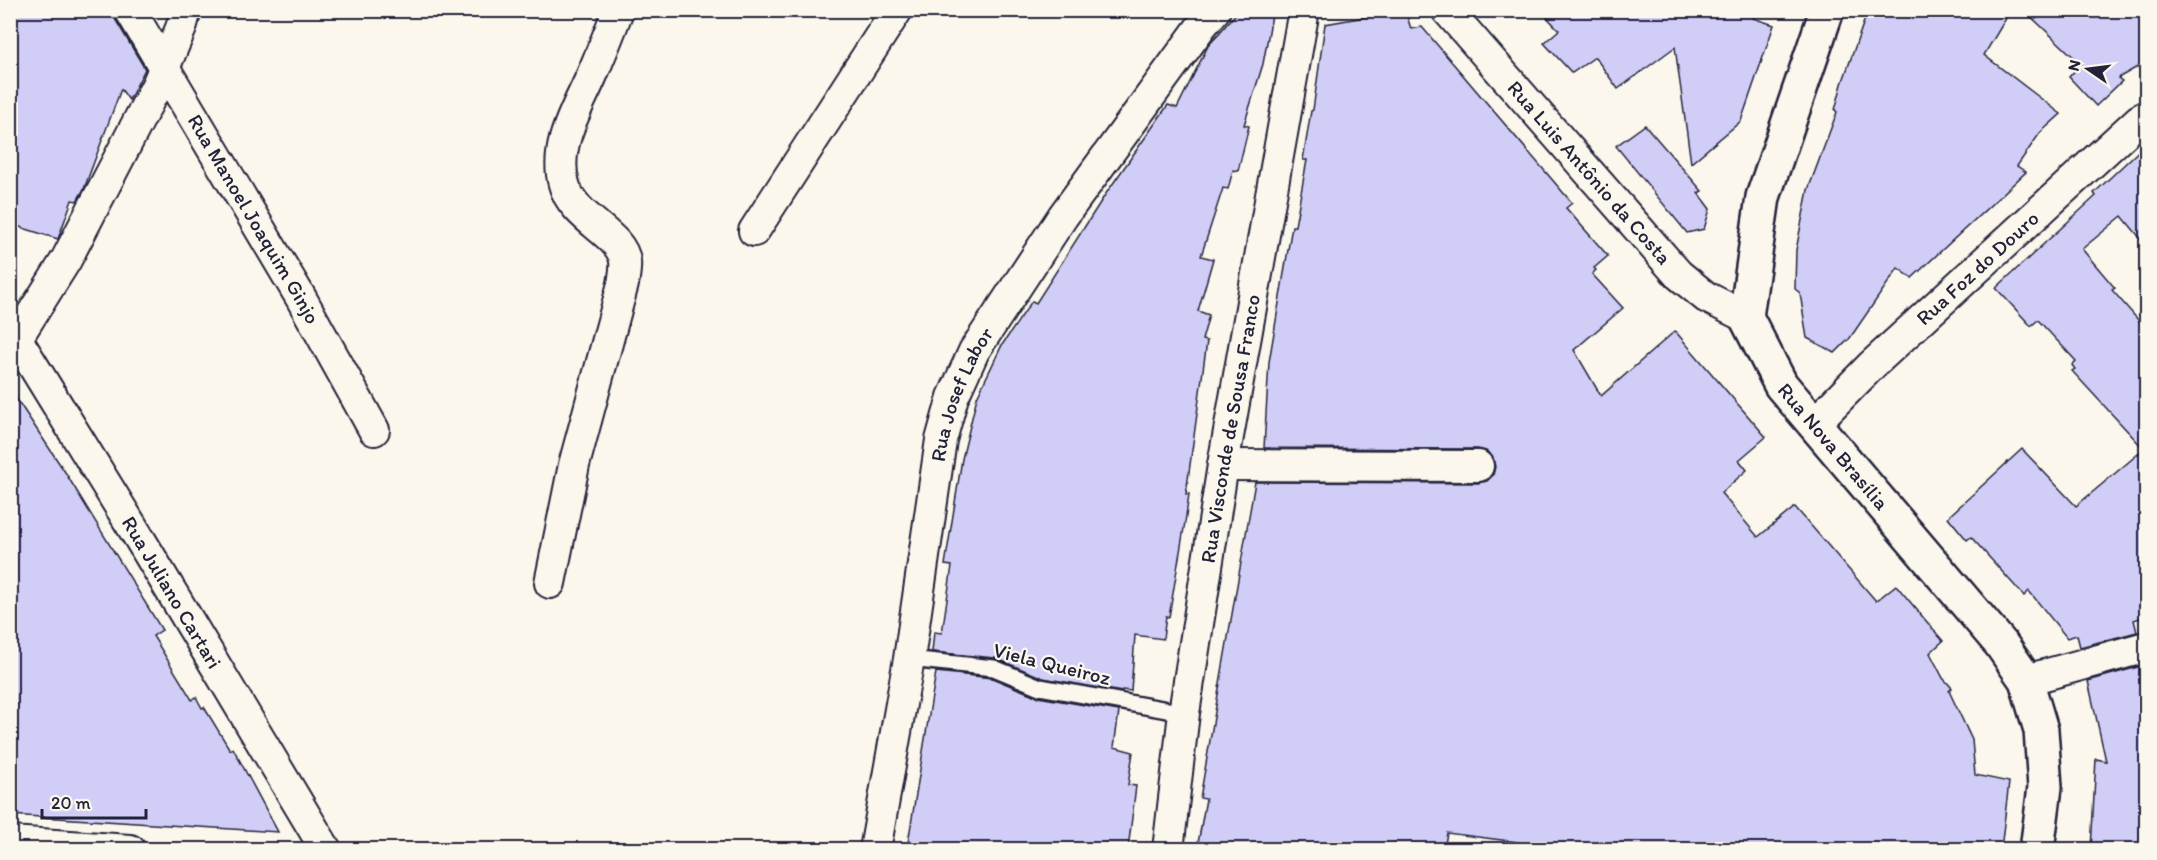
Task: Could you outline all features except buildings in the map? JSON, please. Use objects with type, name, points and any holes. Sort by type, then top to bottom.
[{"type":"main road","points":[[1746,317],[1763,197],[1827,10]]},
{"type":"main road","name":"Rua Nova Brasília","points":[[1746,317],[1781,385],[2001,644],[2026,680],[2041,730],[2044,775],[2037,849]]},
{"type":"street","name":"Rua Manoel Joaquim Ginjo","points":[[130,10],[301,298],[374,430]]},
{"type":"street","name":"Rua Juliano Cartari","points":[[186,10],[165,68],[66,260],[14,333],[326,849]]},
{"type":"street","points":[[550,583],[574,465],[623,284],[625,261],[621,247],[587,219],[574,204],[564,184],[561,159],[566,136],[618,10]]},
{"type":"street","points":[[754,231],[897,10]]},
{"type":"street","name":"Rua Josef Labor","points":[[875,849],[909,659],[941,440],[953,397],[974,351],[1063,216],[1215,10]]},
{"type":"street","name":"Rua Visconde de Sousa Franco","points":[[1168,849],[1184,713],[1223,465],[1304,10]]},
{"type":"street","name":"Rua Luis Antônio da Costa","points":[[1447,10],[1678,274],[1706,297],[1746,317]]},
{"type":"street","name":"Rua Foz do Douro","points":[[1814,424],[1881,357],[2146,116]]},
{"type":"street","points":[[1223,465],[1478,466]]},
{"type":"street","points":[[2026,680],[2146,647]]},
{"type":"street","points":[[10,842],[130,849]]},
{"type":"lane","name":"Viela Queiroz","points":[[909,659],[994,668],[1040,687],[1184,713]]}]
